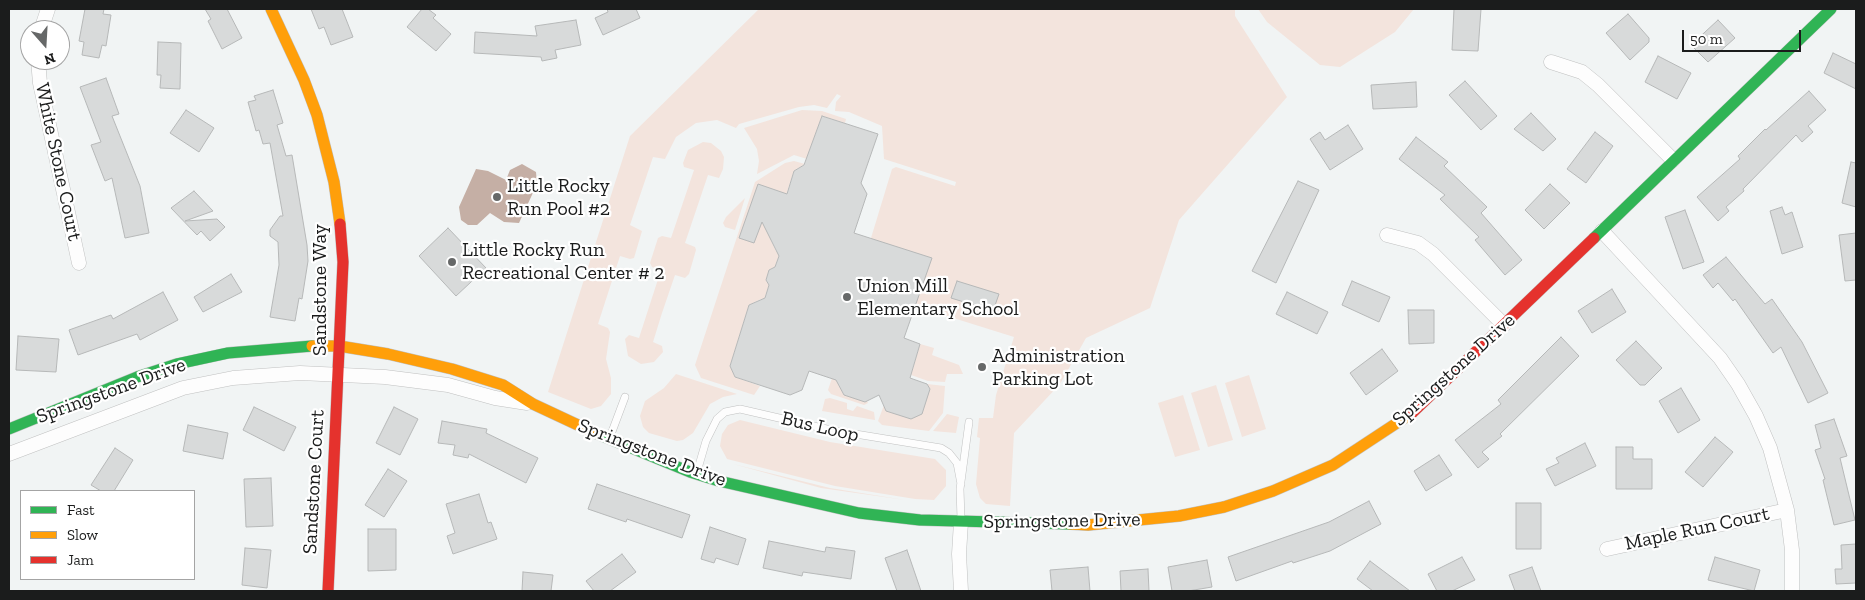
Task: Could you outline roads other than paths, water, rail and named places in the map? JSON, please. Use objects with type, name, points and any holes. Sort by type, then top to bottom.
[{"type":"street","name":"Sandstone Way","points":[[271,9],[304,80],[317,115],[334,182],[343,262],[338,375]]},
{"type":"street","name":"Springstone Drive","points":[[9,429],[137,377],[177,364],[236,352],[298,346],[339,346],[388,354],[452,369],[503,385],[533,404],[609,439],[696,474],[859,513],[920,520],[1088,525],[1179,516],[1215,509],[1273,491],[1348,456],[1412,413],[1460,370],[1673,160],[1831,9]]},
{"type":"street","points":[[1551,62],[1582,72],[1598,85],[1673,160]]},
{"type":"street","name":"White Stone Court","points":[[39,70],[40,83],[79,263]]},
{"type":"street","points":[[1602,231],[1702,337],[1738,384],[1756,416],[1770,448],[1787,510],[1792,550],[1792,591]]},
{"type":"street","points":[[1386,235],[1418,243],[1433,254],[1504,325]]},
{"type":"street","name":"Springstone Drive","points":[[9,454],[183,388],[232,378],[300,373],[385,377],[448,386],[495,398],[533,404]]},
{"type":"street","name":"Sandstone Court","points":[[328,591],[338,375]]},
{"type":"street","name":"Maple Run Court","points":[[1607,549],[1787,510]]},
{"type":"street","points":[[961,522],[959,554],[961,591]]},
{"type":"lane","points":[[609,439],[625,397]]},
{"type":"lane","name":"Bus Loop","points":[[696,474],[706,441],[717,419],[725,412],[740,409],[848,434],[940,448],[949,453],[957,463],[961,484]]},
{"type":"lane","points":[[961,522],[961,484],[969,422]]},
{"type":"place","name":"Little Rocky Run Pool #2","points":[[497,197]]},
{"type":"place","name":"Little Rocky Run Recreational Center # 2","points":[[452,262]]},
{"type":"place","name":"Union Mill Elementary School","points":[[847,297]]},
{"type":"place","name":"Administration Parking Lot","points":[[982,367]]}]
